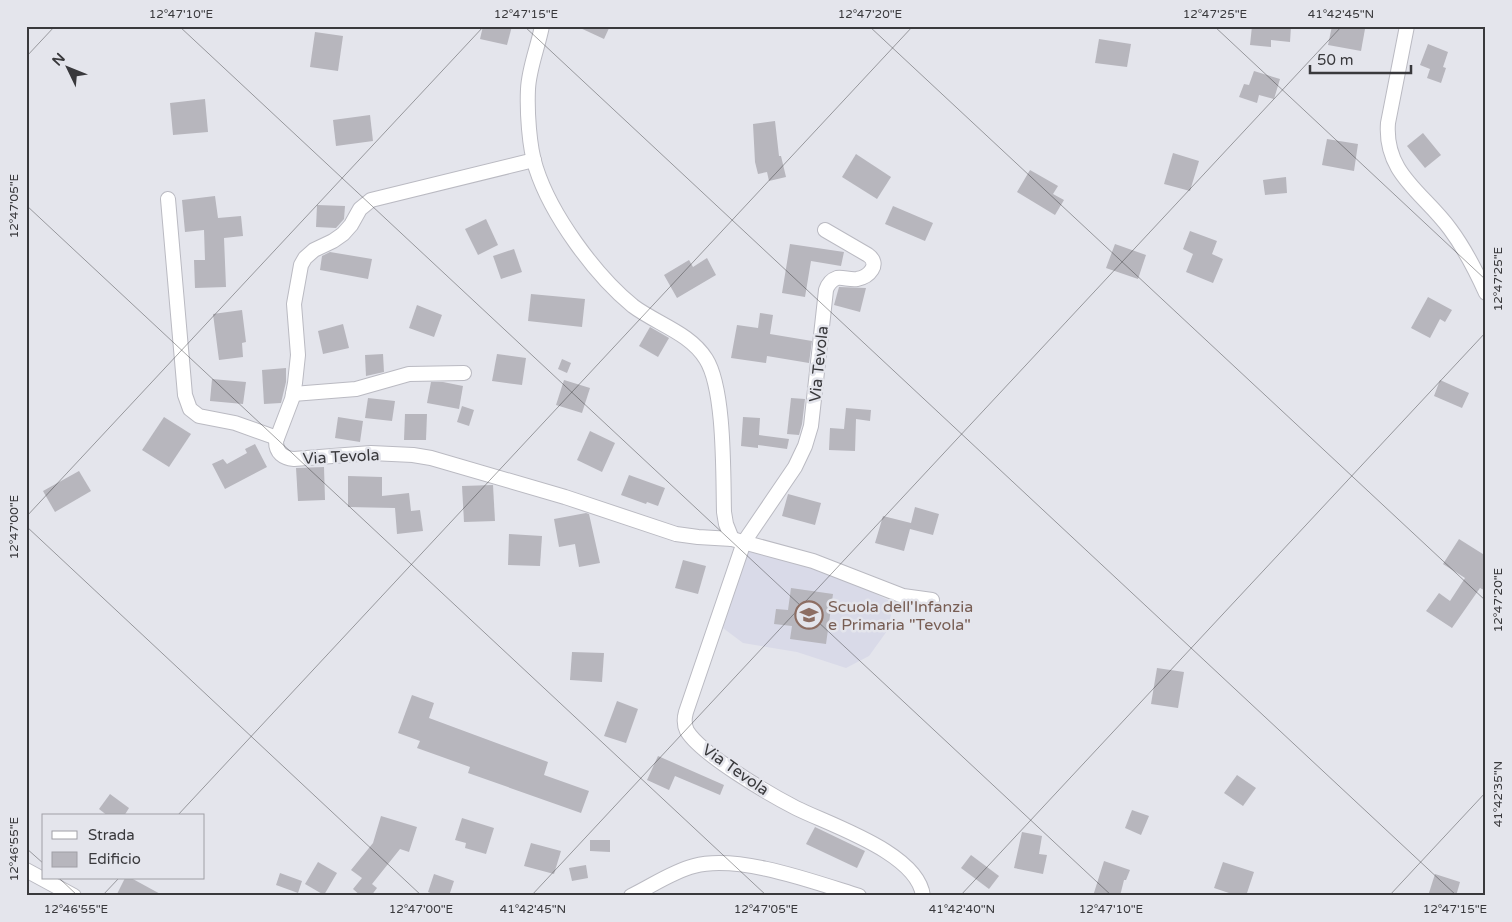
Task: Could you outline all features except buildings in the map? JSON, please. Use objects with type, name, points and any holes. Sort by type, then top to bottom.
[{"type":"street","points":[[542,26],[528,87],[528,111],[534,160],[546,192],[569,233],[603,276],[634,306],[698,348],[708,362],[716,390],[726,524],[738,540]]},
{"type":"street","points":[[1407,26],[1388,123],[1387,135],[1390,152],[1401,174],[1451,230],[1472,265],[1486,294]]},
{"type":"street","points":[[168,199],[185,395],[188,406],[192,412],[202,418],[235,423],[277,438],[293,394],[298,355],[294,304],[301,265],[308,254],[341,236],[351,225],[362,206],[371,200],[534,160]]},
{"type":"street","name":"Via Tevola","points":[[825,230],[868,254],[875,264],[870,272],[862,278],[854,280],[836,278],[827,286],[808,439],[795,467],[738,540],[684,722],[688,731],[698,743],[719,760],[770,793],[796,808],[891,854],[914,874],[920,884],[923,896]]},
{"type":"street","points":[[293,394],[362,388],[409,374],[464,373]]},
{"type":"street","name":"Via Tevola","points":[[277,438],[277,451],[290,458],[365,453],[421,456],[524,484],[676,534],[738,540],[813,561],[903,596],[932,600]]},
{"type":"street","points":[[631,896],[683,870],[702,864],[716,863],[774,872],[859,896]]},
{"type":"street","points":[[26,870],[42,879]]},
{"type":"street","points":[[44,880],[74,896]]},
{"type":"shaded area","name":"Scuola dell'Infanzia e Primaria \"Tevola\"","points":[[748,550],[815,564],[894,603],[887,631],[869,656],[846,668],[797,652],[743,643],[723,628]]},
{"type":"place","name":"Scuola dell'Infanzia e Primaria \"Tevola\"","points":[[809,615]]}]
